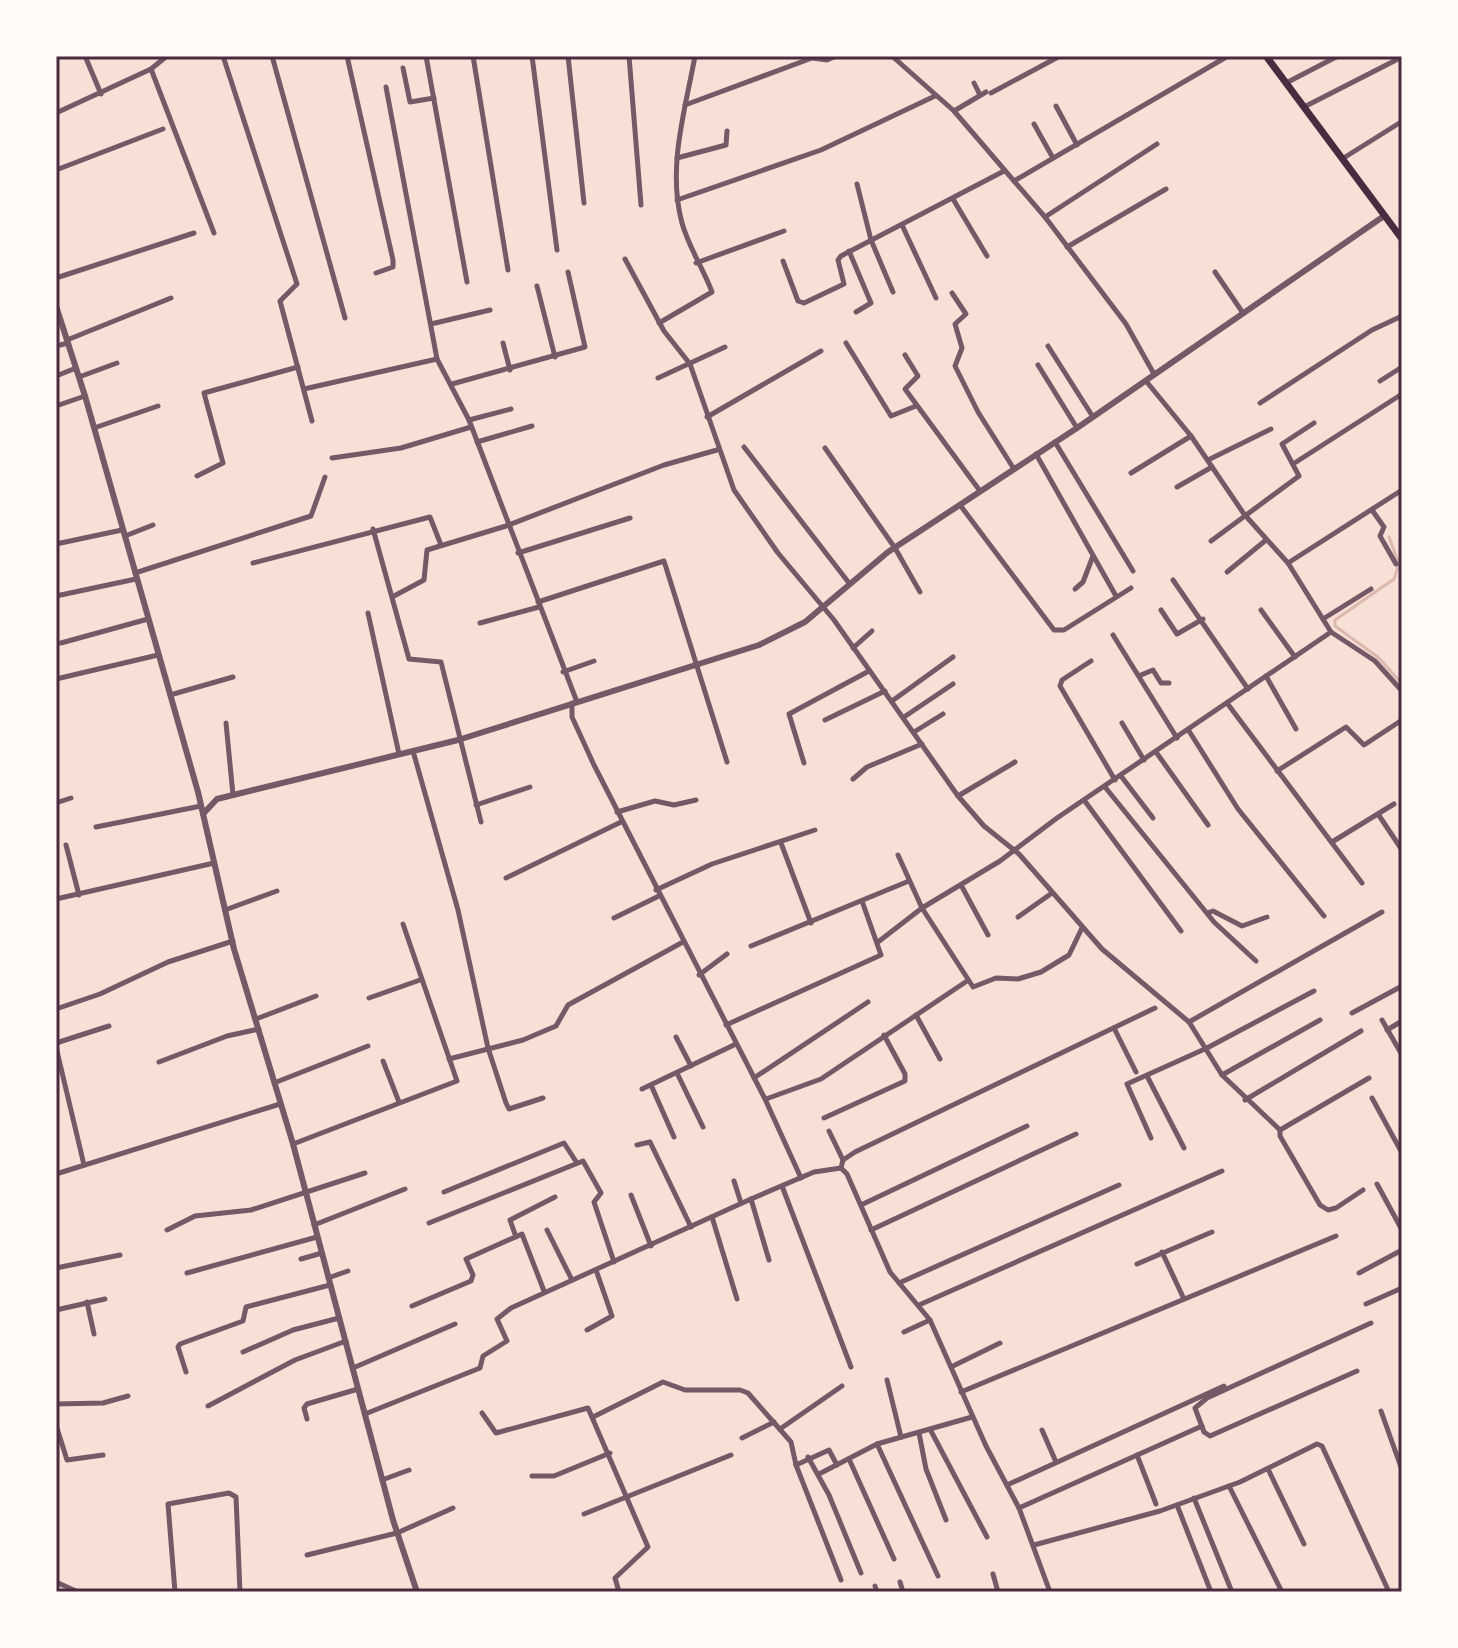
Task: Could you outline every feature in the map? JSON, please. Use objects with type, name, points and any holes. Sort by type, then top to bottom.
[{"type":"main road","points":[[1266,56],[1402,239]]},
{"type":"street","points":[[85,56],[101,94]]},
{"type":"street","points":[[151,56],[152,67],[214,233]]},
{"type":"street","points":[[56,113],[101,94],[167,56]]},
{"type":"street","points":[[223,56],[297,284],[280,301],[312,421]]},
{"type":"street","points":[[272,56],[345,318]]},
{"type":"street","points":[[347,56],[393,260],[393,267],[376,273]]},
{"type":"street","points":[[426,56],[467,282]]},
{"type":"street","points":[[473,56],[508,270]]},
{"type":"street","points":[[532,56],[557,250]]},
{"type":"street","points":[[568,56],[584,203]]},
{"type":"street","points":[[629,56],[641,205]]},
{"type":"street","points":[[659,323],[710,295],[710,287],[696,263],[677,200],[677,158],[695,56]]},
{"type":"street","points":[[684,105],[812,58],[827,60],[836,56]]},
{"type":"street","points":[[892,56],[954,111],[1045,217],[1126,324],[1154,374]]},
{"type":"street","points":[[954,111],[1060,56]]},
{"type":"street","points":[[1014,181],[1228,56]]},
{"type":"street","points":[[1285,84],[1338,56]]},
{"type":"street","points":[[1304,107],[1402,57]]},
{"type":"street","points":[[403,68],[410,102],[434,98]]},
{"type":"street","points":[[974,83],[986,93]]},
{"type":"street","points":[[386,87],[437,359],[470,424],[506,526],[539,604],[574,702],[572,717]]},
{"type":"street","points":[[677,200],[821,150],[936,96]]},
{"type":"street","points":[[1056,106],[1077,145]]},
{"type":"street","points":[[1342,159],[1401,122]]},
{"type":"street","points":[[1034,124],[1053,158]]},
{"type":"street","points":[[56,170],[163,129]]},
{"type":"street","points":[[677,158],[726,145],[727,131]]},
{"type":"street","points":[[1045,217],[1157,144]]},
{"type":"street","points":[[783,261],[798,301],[804,303],[846,282],[838,260],[849,251],[1004,171]]},
{"type":"street","points":[[857,184],[871,240],[893,292]]},
{"type":"street","points":[[1067,247],[1166,189]]},
{"type":"street","points":[[953,199],[987,256]]},
{"type":"street","points":[[203,814],[217,799],[458,740],[774,640],[822,607],[895,548],[1077,428],[1384,216]]},
{"type":"street","points":[[1393,227],[1402,221]]},
{"type":"street","points":[[902,225],[936,298]]},
{"type":"street","points":[[696,263],[784,231]]},
{"type":"street","points":[[56,278],[194,233]]},
{"type":"street","points":[[849,251],[871,303],[856,312]]},
{"type":"street","points":[[625,259],[659,323],[690,364],[717,450],[742,503],[885,691],[958,796],[984,826],[1014,849],[1082,928],[1176,1014],[1189,1022],[1222,1075],[1280,1130],[1280,1136],[1320,1205],[1328,1210],[1336,1208],[1363,1190]]},
{"type":"street","points":[[452,384],[582,349],[586,344],[568,272]]},
{"type":"street","points":[[1215,272],[1243,313]]},
{"type":"street","points":[[537,286],[555,357]]},
{"type":"street","points":[[952,293],[966,314],[955,324],[962,348],[955,366],[971,401],[1014,469]]},
{"type":"street","points":[[56,346],[171,298]]},
{"type":"street","points":[[56,306],[85,396],[198,792],[233,941],[293,1144],[382,1480],[417,1592]]},
{"type":"street","points":[[431,324],[490,310]]},
{"type":"street","points":[[1260,403],[1372,330],[1402,316]]},
{"type":"street","points":[[503,343],[510,370]]},
{"type":"street","points":[[846,343],[891,416],[916,406]]},
{"type":"street","points":[[1048,346],[1093,417]]},
{"type":"street","points":[[658,378],[725,347]]},
{"type":"street","points":[[707,417],[821,351]]},
{"type":"street","points":[[905,355],[918,373],[918,378],[905,387],[980,491]]},
{"type":"street","points":[[304,389],[437,359]]},
{"type":"street","points":[[79,377],[117,363]]},
{"type":"street","points":[[1038,365],[1077,428]]},
{"type":"street","points":[[197,476],[223,463],[204,393],[298,367]]},
{"type":"street","points":[[1380,381],[1402,367]]},
{"type":"street","points":[[56,376],[76,368]]},
{"type":"street","points":[[1146,381],[1191,436],[1244,514],[1288,563],[1331,632],[1375,661],[1402,691]]},
{"type":"street","points":[[1293,464],[1402,394]]},
{"type":"street","points":[[56,406],[85,396]]},
{"type":"street","points":[[94,428],[158,406]]},
{"type":"street","points":[[332,458],[401,448],[511,409]]},
{"type":"street","points":[[1211,541],[1299,476],[1282,444],[1314,423]]},
{"type":"street","points":[[477,442],[532,426]]},
{"type":"street","points":[[1208,460],[1271,429]]},
{"type":"street","points":[[1131,473],[1191,436]]},
{"type":"street","points":[[1055,441],[1133,571]]},
{"type":"street","points":[[744,447],[849,583]]},
{"type":"street","points":[[825,448],[895,548],[920,592]]},
{"type":"street","points":[[394,596],[424,580],[425,552],[506,526],[664,465],[717,450]]},
{"type":"street","points":[[1036,454],[1116,596]]},
{"type":"street","points":[[1177,487],[1212,467]]},
{"type":"street","points":[[56,596],[136,576],[311,516],[325,477]]},
{"type":"street","points":[[1288,563],[1402,490]]},
{"type":"street","points":[[960,505],[1042,619],[1054,630],[1064,630],[1131,588]]},
{"type":"street","points":[[1372,510],[1384,527],[1380,535],[1396,564]]},
{"type":"street","points":[[253,563],[373,529],[430,517],[441,545]]},
{"type":"street","points":[[518,553],[630,518]]},
{"type":"street","points":[[56,544],[153,525]]},
{"type":"street","points":[[373,529],[409,659],[441,662],[458,740],[481,822]]},
{"type":"street","points":[[1227,572],[1266,540]]},
{"type":"street","points":[[1075,589],[1083,582],[1093,555]]},
{"type":"street","points":[[480,623],[664,561],[727,762]]},
{"type":"street","points":[[1173,580],[1203,619],[1248,689]]},
{"type":"street","points":[[1323,619],[1371,589]]},
{"type":"street","points":[[1161,610],[1177,634],[1203,619]]},
{"type":"street","points":[[1261,610],[1295,657]]},
{"type":"street","points":[[368,613],[399,754]]},
{"type":"street","points":[[61,643],[148,619]]},
{"type":"street","points":[[853,648],[872,631]]},
{"type":"street","points":[[878,942],[922,908],[1000,861],[1331,632]]},
{"type":"street","points":[[1113,635],[1141,675],[1177,738]]},
{"type":"street","points":[[56,679],[158,655]]},
{"type":"street","points":[[892,701],[953,657]]},
{"type":"street","points":[[563,672],[594,661]]},
{"type":"street","points":[[1091,661],[1062,680],[1060,686],[1118,778],[1153,818]]},
{"type":"street","points":[[1141,675],[1153,670],[1161,683],[1169,683]]},
{"type":"street","points":[[804,763],[789,714],[869,671]]},
{"type":"street","points":[[1266,676],[1296,729]]},
{"type":"street","points":[[170,695],[233,677]]},
{"type":"street","points":[[904,717],[953,684]]},
{"type":"street","points":[[825,720],[885,691]]},
{"type":"street","points":[[1227,703],[1362,883]]},
{"type":"street","points":[[559,707],[572,717],[621,822],[765,1099],[801,1178]]},
{"type":"street","points":[[914,732],[943,714]]},
{"type":"street","points":[[1277,771],[1346,727],[1364,745],[1402,720]]},
{"type":"street","points":[[226,723],[233,795]]},
{"type":"street","points":[[1122,723],[1144,760]]},
{"type":"street","points":[[1189,731],[1238,809],[1324,916]]},
{"type":"street","points":[[853,779],[867,767],[922,744]]},
{"type":"street","points":[[413,751],[458,910],[488,1048],[509,1109],[518,1109],[543,1098]]},
{"type":"street","points":[[1156,752],[1208,825]]},
{"type":"street","points":[[958,796],[1015,762]]},
{"type":"street","points":[[476,805],[530,787]]},
{"type":"street","points":[[1105,787],[1227,937],[1256,961]]},
{"type":"street","points":[[198,792],[217,799]]},
{"type":"street","points":[[56,803],[71,798]]},
{"type":"street","points":[[617,812],[655,801],[674,805],[696,800]]},
{"type":"street","points":[[1084,800],[1181,931]]},
{"type":"street","points":[[1332,842],[1394,804]]},
{"type":"street","points":[[96,827],[201,806]]},
{"type":"street","points":[[1378,814],[1402,850]]},
{"type":"street","points":[[506,878],[621,822]]},
{"type":"street","points":[[614,918],[712,864],[815,830]]},
{"type":"street","points":[[781,843],[811,923]]},
{"type":"street","points":[[66,845],[79,895]]},
{"type":"street","points":[[898,855],[922,908],[967,981],[975,987],[996,978],[1018,979],[1041,972],[1069,955],[1082,928]]},
{"type":"street","points":[[56,899],[214,863]]},
{"type":"street","points":[[751,946],[909,881]]},
{"type":"street","points":[[961,885],[988,935]]},
{"type":"street","points":[[225,910],[277,891]]},
{"type":"street","points":[[1018,917],[1052,893]]},
{"type":"street","points":[[726,1025],[881,955],[862,901]]},
{"type":"street","points":[[1207,913],[1213,911],[1242,926],[1267,917]]},
{"type":"street","points":[[1189,1022],[1382,912]]},
{"type":"street","points":[[293,1144],[457,1081],[403,924]]},
{"type":"street","points":[[56,1009],[100,994],[180,957],[233,941]]},
{"type":"street","points":[[449,1059],[523,1040],[556,1026],[568,1005],[683,942]]},
{"type":"street","points":[[699,975],[727,954]]},
{"type":"street","points":[[369,998],[420,980]]},
{"type":"street","points":[[765,1099],[821,1079],[967,981]]},
{"type":"street","points":[[1352,1013],[1402,986]]},
{"type":"street","points":[[1151,1138],[1126,1086],[1207,1048],[1314,991]]},
{"type":"street","points":[[256,1019],[316,996]]},
{"type":"street","points":[[754,1078],[868,1002]]},
{"type":"street","points":[[843,1160],[1155,1008]]},
{"type":"street","points":[[916,1015],[940,1059]]},
{"type":"street","points":[[1222,1075],[1320,1020]]},
{"type":"street","points":[[1382,1020],[1402,1055]]},
{"type":"street","points":[[1387,1030],[1402,1021]]},
{"type":"street","points":[[84,1165],[56,1045],[109,1026]]},
{"type":"street","points":[[1114,1028],[1136,1072]]},
{"type":"street","points":[[159,1062],[227,1036],[259,1029]]},
{"type":"street","points":[[1245,1100],[1361,1031]]},
{"type":"street","points":[[824,1118],[905,1081],[905,1074],[884,1035]]},
{"type":"street","points":[[676,1037],[691,1066]]},
{"type":"street","points":[[642,1089],[736,1044]]},
{"type":"street","points":[[274,1083],[368,1046]]},
{"type":"street","points":[[383,1061],[399,1102]]},
{"type":"street","points":[[677,1073],[703,1127]]},
{"type":"street","points":[[1147,1076],[1184,1148]]},
{"type":"street","points":[[1280,1130],[1369,1078]]},
{"type":"street","points":[[651,1085],[674,1137]]},
{"type":"street","points":[[1372,1098],[1402,1153]]},
{"type":"street","points":[[56,1174],[280,1104]]},
{"type":"street","points":[[861,1205],[1027,1126]]},
{"type":"street","points":[[829,1131],[843,1160],[841,1168],[861,1205],[882,1258],[930,1320],[972,1417],[1019,1508],[1050,1592]]},
{"type":"street","points":[[871,1230],[1076,1134]]},
{"type":"street","points":[[637,1145],[650,1142],[691,1227]]},
{"type":"street","points":[[444,1192],[564,1143],[577,1163]]},
{"type":"street","points":[[429,1223],[585,1162],[601,1193],[594,1202],[614,1262]]},
{"type":"street","points":[[365,1414],[480,1368],[483,1356],[507,1341],[498,1323],[499,1315],[544,1291],[801,1178],[821,1170],[841,1168]]},
{"type":"street","points":[[919,1305],[1222,1171]]},
{"type":"street","points":[[167,1230],[195,1216],[240,1212],[305,1195],[365,1173]]},
{"type":"street","points":[[734,1181],[741,1203]]},
{"type":"street","points":[[1377,1184],[1402,1230]]},
{"type":"street","points":[[899,1283],[1119,1185]]},
{"type":"street","points":[[782,1186],[851,1367]]},
{"type":"street","points":[[314,1225],[405,1189]]},
{"type":"street","points":[[631,1195],[651,1246]]},
{"type":"street","points":[[516,1237],[510,1220],[555,1197]]},
{"type":"street","points":[[751,1199],[769,1260]]},
{"type":"street","points":[[712,1217],[737,1299]]},
{"type":"street","points":[[547,1230],[572,1280]]},
{"type":"street","points":[[1137,1264],[1212,1232]]},
{"type":"street","points":[[412,1306],[471,1281],[473,1275],[466,1259],[523,1235],[544,1291]]},
{"type":"street","points":[[961,1392],[1183,1297],[1336,1236]]},
{"type":"street","points":[[187,1273],[317,1237]]},
{"type":"street","points":[[1359,1273],[1402,1250]]},
{"type":"street","points":[[1162,1252],[1183,1297]]},
{"type":"street","points":[[301,1259],[322,1253]]},
{"type":"street","points":[[56,1268],[120,1255]]},
{"type":"street","points":[[587,1330],[612,1317],[596,1270]]},
{"type":"street","points":[[186,1372],[178,1347],[180,1344],[243,1321],[246,1307],[329,1281],[348,1271]]},
{"type":"street","points":[[1366,1304],[1402,1288]]},
{"type":"street","points":[[56,1310],[105,1299]]},
{"type":"street","points":[[87,1302],[94,1334]]},
{"type":"street","points":[[243,1352],[293,1330],[339,1318]]},
{"type":"street","points":[[904,1332],[930,1320]]},
{"type":"street","points":[[1357,1371],[1212,1436],[1206,1434],[1202,1426],[1197,1403],[1371,1323]]},
{"type":"street","points":[[353,1368],[455,1324]]},
{"type":"street","points":[[208,1406],[304,1355],[346,1341]]},
{"type":"street","points":[[951,1367],[1000,1343]]},
{"type":"street","points":[[887,1380],[901,1437]]},
{"type":"street","points":[[593,1417],[667,1382],[685,1390],[743,1391],[794,1446],[796,1465],[841,1580]]},
{"type":"street","points":[[780,1429],[842,1386]]},
{"type":"street","points":[[1007,1485],[1224,1386]]},
{"type":"street","points":[[307,1419],[304,1408],[307,1404],[358,1389]]},
{"type":"street","points":[[56,1404],[103,1403],[128,1396]]},
{"type":"street","points":[[482,1413],[496,1433],[588,1408],[648,1547],[615,1578],[619,1592]]},
{"type":"street","points":[[1381,1411],[1402,1470]]},
{"type":"street","points":[[819,1474],[877,1444],[972,1417]]},
{"type":"street","points":[[742,1438],[774,1422]]},
{"type":"street","points":[[56,1425],[67,1460],[103,1455]]},
{"type":"street","points":[[1019,1508],[1202,1426]]},
{"type":"street","points":[[1042,1430],[1056,1462]]},
{"type":"street","points":[[931,1431],[987,1537]]},
{"type":"street","points":[[919,1433],[926,1469],[946,1520]]},
{"type":"street","points":[[877,1444],[938,1576]]},
{"type":"street","points":[[1034,1545],[1177,1505],[1268,1469],[1315,1444],[1322,1446],[1389,1592]]},
{"type":"street","points":[[796,1465],[829,1450],[837,1465]]},
{"type":"street","points":[[532,1476],[557,1475],[610,1453]]},
{"type":"street","points":[[584,1514],[731,1455]]},
{"type":"street","points":[[1137,1455],[1156,1504]]},
{"type":"street","points":[[808,1457],[819,1474],[861,1573]]},
{"type":"street","points":[[849,1459],[894,1559]]},
{"type":"street","points":[[1268,1469],[1304,1544]]},
{"type":"street","points":[[382,1480],[409,1470]]},
{"type":"street","points":[[1229,1486],[1282,1592]]},
{"type":"street","points":[[175,1592],[168,1504],[229,1493],[236,1497],[240,1592]]},
{"type":"street","points":[[1194,1498],[1232,1592]]},
{"type":"street","points":[[1177,1505],[1211,1592]]},
{"type":"street","points":[[307,1555],[397,1533],[453,1508]]},
{"type":"street","points":[[993,1574],[998,1592]]},
{"type":"street","points":[[56,1582],[78,1592]]},
{"type":"street","points":[[900,1582],[903,1592]]},
{"type":"waterway","points":[[1389,537],[1399,564],[1394,579],[1335,620],[1335,626],[1379,658],[1402,684]]}]
